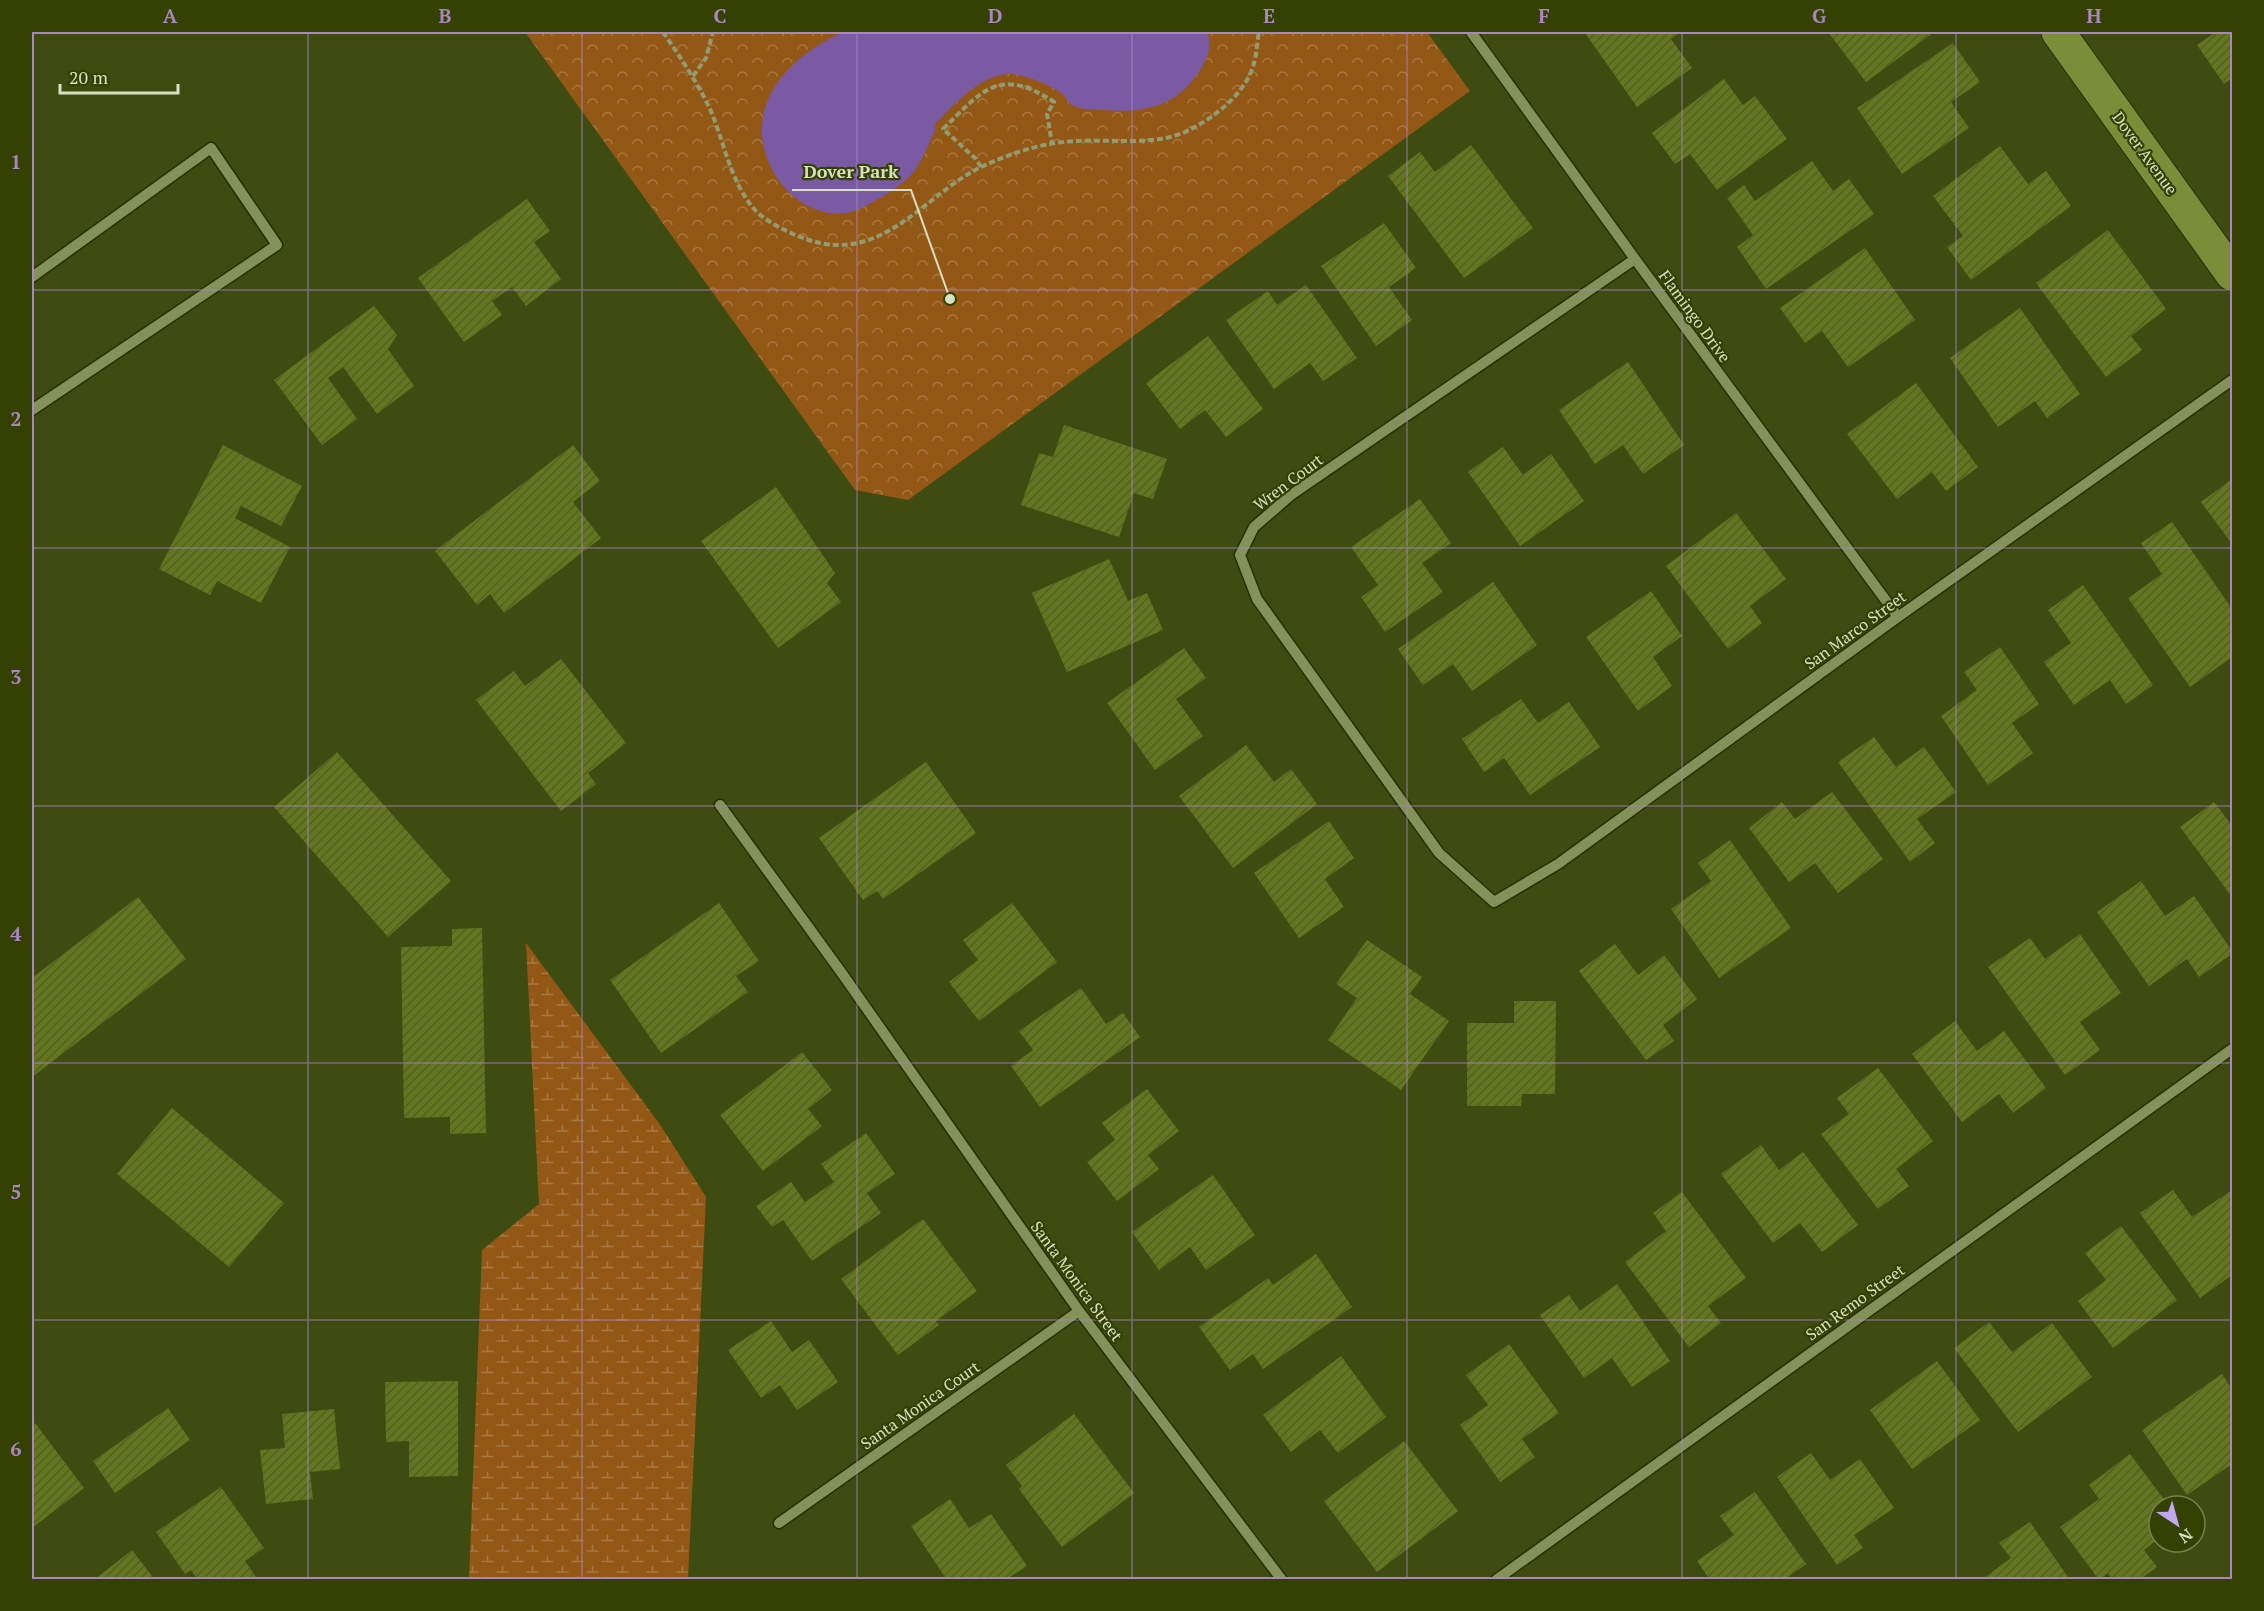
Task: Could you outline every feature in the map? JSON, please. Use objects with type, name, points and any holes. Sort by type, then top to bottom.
[{"type":"main road","name":"Dover Avenue","points":[[2058,32],[2232,274]]},
{"type":"street","name":"Flamingo Drive","points":[[1472,32],[1635,259],[1898,617]]},
{"type":"street","points":[[32,277],[211,148],[277,245],[32,410]]},
{"type":"street","name":"Wren Court","points":[[1494,902],[1438,853],[1257,598],[1240,555],[1254,527],[1290,495],[1635,259]]},
{"type":"street","name":"San Marco Street","points":[[1494,902],[1558,864],[1898,617],[2232,380]]},
{"type":"street","name":"Santa Monica Street","points":[[720,805],[1079,1311],[1282,1580]]},
{"type":"street","name":"San Remo Street","points":[[1496,1580],[2232,1049]]},
{"type":"street","name":"Santa Monica Court","points":[[779,1523],[1079,1311]]},
{"type":"path","points":[[663,32],[693,76],[710,110],[742,189],[754,209],[778,226],[810,240],[841,245],[872,239],[896,228],[960,180],[981,167],[1013,154],[1052,142],[1161,139],[1185,132],[1233,99],[1254,64],[1259,32]]},
{"type":"path","points":[[693,76],[706,58],[713,32]]},
{"type":"path","points":[[981,167],[976,159],[943,129],[983,92],[1002,84],[1021,85],[1034,89],[1054,102],[1047,114],[1052,142]]},
{"type":"green space","points":[[525,32],[1427,32],[1470,91],[908,500],[855,490]]},
{"type":"green space","points":[[526,943],[661,1126],[706,1197],[688,1579],[469,1579],[482,1250],[539,1204]]},
{"type":"shaded area","points":[[844,32],[1207,32],[1209,42],[1204,63],[1189,85],[1167,101],[1143,109],[1116,111],[1080,108],[1068,102],[1062,94],[1048,85],[1014,74],[996,76],[986,80],[967,93],[934,125],[936,128],[923,157],[905,181],[870,204],[847,213],[830,213],[813,209],[799,200],[775,175],[767,159],[762,126],[770,95],[790,68],[815,47]]},
{"type":"building","points":[[1681,32],[1671,39],[1692,68],[1637,107],[1585,33]]},
{"type":"building","points":[[1828,32],[1934,32],[1866,82]]},
{"type":"building","points":[[2216,32],[2232,32],[2232,78],[2224,84],[2197,45]]},
{"type":"building","points":[[1953,43],[1980,82],[1951,102],[1969,128],[1902,174],[1857,108]]},
{"type":"building","points":[[1724,79],[1743,105],[1755,96],[1787,139],[1717,190],[1690,154],[1675,164],[1652,133]]},
{"type":"building","points":[[1471,145],[1533,228],[1464,278],[1388,176],[1420,152],[1435,172]]},
{"type":"building","points":[[2000,146],[2028,184],[2046,171],[2071,206],[1971,280],[1947,247],[1963,236],[1933,196]]},
{"type":"building","points":[[1812,161],[1833,191],[1849,179],[1874,214],[1766,289],[1737,247],[1753,235],[1727,198],[1744,185],[1755,201]]},
{"type":"building","points":[[527,199],[550,231],[534,242],[561,279],[526,306],[512,287],[492,301],[502,315],[464,342],[418,278]]},
{"type":"building","points":[[1384,223],[1416,268],[1389,287],[1412,320],[1376,346],[1321,266]]},
{"type":"building","points":[[2108,230],[2166,309],[2131,336],[2142,350],[2106,377],[2036,283]]},
{"type":"building","points":[[1865,248],[1915,320],[1848,367],[1822,331],[1805,343],[1780,308]]},
{"type":"building","points":[[1306,285],[1357,358],[1323,381],[1310,363],[1274,389],[1226,320],[1268,291],[1277,305]]},
{"type":"building","points":[[374,306],[397,335],[388,349],[414,386],[377,414],[343,367],[328,378],[357,419],[322,445],[274,380]]},
{"type":"building","points":[[2020,308],[2080,394],[2047,418],[2035,401],[1998,427],[1950,358]]},
{"type":"building","points":[[1208,336],[1263,409],[1226,437],[1205,410],[1180,429],[1146,383]]},
{"type":"building","points":[[1628,362],[1684,445],[1643,474],[1623,445],[1595,464],[1559,410]]},
{"type":"building","points":[[1916,383],[1978,467],[1946,491],[1932,472],[1897,499],[1847,434]]},
{"type":"building","points":[[1064,425],[1167,459],[1153,499],[1134,493],[1119,537],[1021,505],[1039,453],[1053,457]]},
{"type":"building","points":[[223,445],[302,486],[281,526],[241,506],[235,518],[290,547],[261,603],[217,581],[210,595],[159,569]]},
{"type":"building","points":[[573,445],[600,481],[573,502],[601,538],[504,613],[490,594],[477,605],[435,551]]},
{"type":"building","points":[[1503,447],[1523,475],[1551,454],[1584,501],[1520,546],[1468,472]]},
{"type":"building","points":[[2232,479],[2232,544],[2201,502]]},
{"type":"building","points":[[776,487],[835,573],[827,583],[841,602],[778,648],[701,541]]},
{"type":"building","points":[[1420,499],[1451,543],[1422,563],[1443,592],[1385,632],[1361,597],[1378,585],[1351,547]]},
{"type":"building","points":[[1736,513],[1786,579],[1750,606],[1762,623],[1728,649],[1666,566]]},
{"type":"building","points":[[2172,522],[2232,609],[2232,657],[2190,687],[2128,598],[2162,574],[2141,543]]},
{"type":"building","points":[[1109,559],[1128,601],[1147,593],[1163,630],[1067,672],[1032,593]]},
{"type":"building","points":[[1493,582],[1537,645],[1472,691],[1453,664],[1423,685],[1398,649]]},
{"type":"building","points":[[2083,585],[2153,685],[2126,704],[2110,680],[2074,705],[2044,662],[2071,643],[2048,610]]},
{"type":"building","points":[[1651,591],[1682,636],[1653,657],[1672,686],[1638,711],[1586,637]]},
{"type":"building","points":[[2000,647],[2039,704],[2012,723],[2033,753],[1988,785],[1941,716],[1977,690],[1964,672]]},
{"type":"building","points":[[1184,648],[1206,678],[1176,699],[1203,736],[1155,770],[1107,703]]},
{"type":"building","points":[[561,659],[626,743],[588,773],[596,784],[561,811],[476,700],[514,671],[525,686]]},
{"type":"building","points":[[1521,699],[1538,723],[1569,702],[1600,747],[1530,795],[1504,758],[1484,772],[1462,739]]},
{"type":"building","points":[[1874,737],[1896,767],[1924,747],[1956,792],[1917,819],[1935,843],[1910,862],[1838,762]]},
{"type":"building","points":[[1246,745],[1274,782],[1291,769],[1317,804],[1233,868],[1179,796]]},
{"type":"building","points":[[337,752],[451,881],[388,937],[274,807]]},
{"type":"building","points":[[926,762],[976,833],[883,899],[877,891],[863,900],[819,838]]},
{"type":"building","points":[[1832,792],[1883,859],[1838,893],[1815,863],[1789,882],[1749,828],[1782,802],[1795,819]]},
{"type":"building","points":[[2214,802],[2230,823],[2232,822],[2232,897],[2180,827]]},
{"type":"building","points":[[1329,821],[1354,858],[1325,879],[1344,907],[1299,938],[1254,873]]},
{"type":"building","points":[[1730,840],[1791,928],[1719,978],[1671,909],[1711,881],[1698,863]]},
{"type":"building","points":[[2141,881],[2165,916],[2194,896],[2232,954],[2199,977],[2187,959],[2149,986],[2097,912]]},
{"type":"building","points":[[138,897],[186,959],[32,1077],[32,978]]},
{"type":"building","points":[[719,903],[759,961],[736,976],[748,992],[661,1053],[610,980]]},
{"type":"building","points":[[1012,903],[1057,962],[979,1021],[949,982],[978,960],[963,940]]},
{"type":"building","points":[[482,928],[486,1133],[450,1134],[450,1117],[404,1118],[401,947],[452,946],[452,929]]},
{"type":"building","points":[[2080,934],[2121,993],[2080,1022],[2100,1050],[2065,1075],[1988,967],[2030,938],[2045,959]]},
{"type":"building","points":[[1367,940],[1422,977],[1410,994],[1449,1021],[1401,1090],[1328,1040],[1357,998],[1336,984]]},
{"type":"building","points":[[1615,944],[1638,975],[1664,955],[1697,999],[1663,1025],[1674,1041],[1646,1060],[1579,971]]},
{"type":"building","points":[[1081,988],[1106,1024],[1123,1013],[1140,1037],[1040,1107],[1011,1066],[1033,1050],[1019,1031]]},
{"type":"building","points":[[1514,1001],[1556,1001],[1555,1094],[1522,1094],[1521,1106],[1467,1106],[1467,1023],[1514,1023]]},
{"type":"building","points":[[1955,1021],[1977,1051],[2004,1031],[2046,1088],[2013,1113],[1999,1094],[1962,1122],[1912,1054]]},
{"type":"building","points":[[802,1052],[832,1090],[808,1109],[822,1126],[763,1171],[720,1115]]},
{"type":"building","points":[[1878,1068],[1933,1141],[1896,1169],[1909,1186],[1878,1209],[1821,1134],[1849,1114],[1837,1098]]},
{"type":"building","points":[[1147,1089],[1179,1131],[1148,1155],[1159,1169],[1117,1201],[1087,1162],[1115,1140],[1102,1123]]},
{"type":"building","points":[[172,1108],[284,1203],[229,1267],[117,1174]]},
{"type":"building","points":[[866,1133],[895,1174],[867,1193],[881,1213],[812,1261],[783,1220],[772,1227],[756,1206],[791,1182],[805,1202],[834,1182],[821,1164]]},
{"type":"building","points":[[1761,1145],[1779,1170],[1803,1152],[1858,1225],[1822,1252],[1800,1223],[1773,1243],[1721,1174]]},
{"type":"building","points":[[1213,1175],[1255,1235],[1206,1270],[1190,1247],[1159,1270],[1132,1232]]},
{"type":"building","points":[[2173,1190],[2192,1217],[2232,1190],[2232,1275],[2200,1298],[2140,1213]]},
{"type":"building","points":[[1682,1192],[1746,1278],[1708,1306],[1721,1323],[1689,1347],[1625,1262],[1666,1231],[1653,1213]]},
{"type":"building","points":[[923,1219],[977,1291],[936,1321],[939,1325],[898,1355],[841,1279]]},
{"type":"building","points":[[2121,1226],[2177,1300],[2113,1348],[2078,1301],[2106,1280],[2085,1253]]},
{"type":"building","points":[[1316,1254],[1352,1307],[1263,1369],[1253,1354],[1230,1370],[1199,1327],[1268,1278],[1273,1285]]},
{"type":"building","points":[[1617,1284],[1670,1361],[1632,1387],[1612,1358],[1584,1378],[1540,1315],[1569,1295],[1580,1311]]},
{"type":"building","points":[[771,1321],[792,1352],[809,1340],[838,1382],[797,1410],[780,1385],[761,1398],[728,1350]]},
{"type":"building","points":[[1989,1322],[2012,1352],[2052,1323],[2092,1377],[2018,1432],[1954,1348]]},
{"type":"building","points":[[1509,1344],[1559,1413],[1522,1439],[1535,1457],[1500,1482],[1460,1425],[1488,1405],[1466,1375]]},
{"type":"building","points":[[1341,1356],[1386,1417],[1338,1453],[1320,1430],[1291,1452],[1263,1415]]},
{"type":"building","points":[[1937,1361],[1980,1420],[1912,1469],[1870,1410]]},
{"type":"building","points":[[2222,1374],[2232,1389],[2232,1470],[2229,1466],[2188,1494],[2142,1430]]},
{"type":"building","points":[[458,1381],[458,1476],[409,1477],[409,1441],[386,1442],[385,1382]]},
{"type":"building","points":[[168,1408],[190,1440],[115,1493],[93,1461]]},
{"type":"building","points":[[334,1409],[340,1469],[310,1472],[313,1499],[266,1504],[260,1450],[285,1448],[282,1414]]},
{"type":"building","points":[[1074,1414],[1134,1493],[1062,1547],[1019,1489],[1022,1486],[1006,1465]]},
{"type":"building","points":[[35,1423],[84,1488],[32,1528],[32,1426]]},
{"type":"building","points":[[1404,1441],[1458,1511],[1377,1572],[1324,1501]]},
{"type":"building","points":[[1811,1453],[1830,1480],[1860,1459],[1894,1508],[1854,1535],[1863,1548],[1837,1565],[1777,1477]]},
{"type":"building","points":[[2130,1454],[2160,1494],[2147,1494],[2147,1548],[2144,1550],[2157,1567],[2139,1580],[2113,1580],[2108,1573],[2099,1580],[2060,1527],[2099,1499],[2089,1485]]},
{"type":"building","points":[[221,1487],[264,1548],[245,1561],[258,1580],[198,1580],[191,1570],[185,1574],[156,1532]]},
{"type":"building","points":[[1755,1492],[1806,1564],[1784,1580],[1710,1580],[1697,1561],[1734,1535],[1720,1516]]},
{"type":"building","points":[[950,1499],[969,1528],[991,1514],[1027,1566],[1005,1580],[947,1580],[911,1526]]},
{"type":"building","points":[[2030,1522],[2070,1580],[1981,1580],[2011,1558],[1999,1543]]},
{"type":"building","points":[[132,1550],[155,1580],[94,1580]]},
{"type":"place","name":"Dover Park","points":[[950,299]]}]
